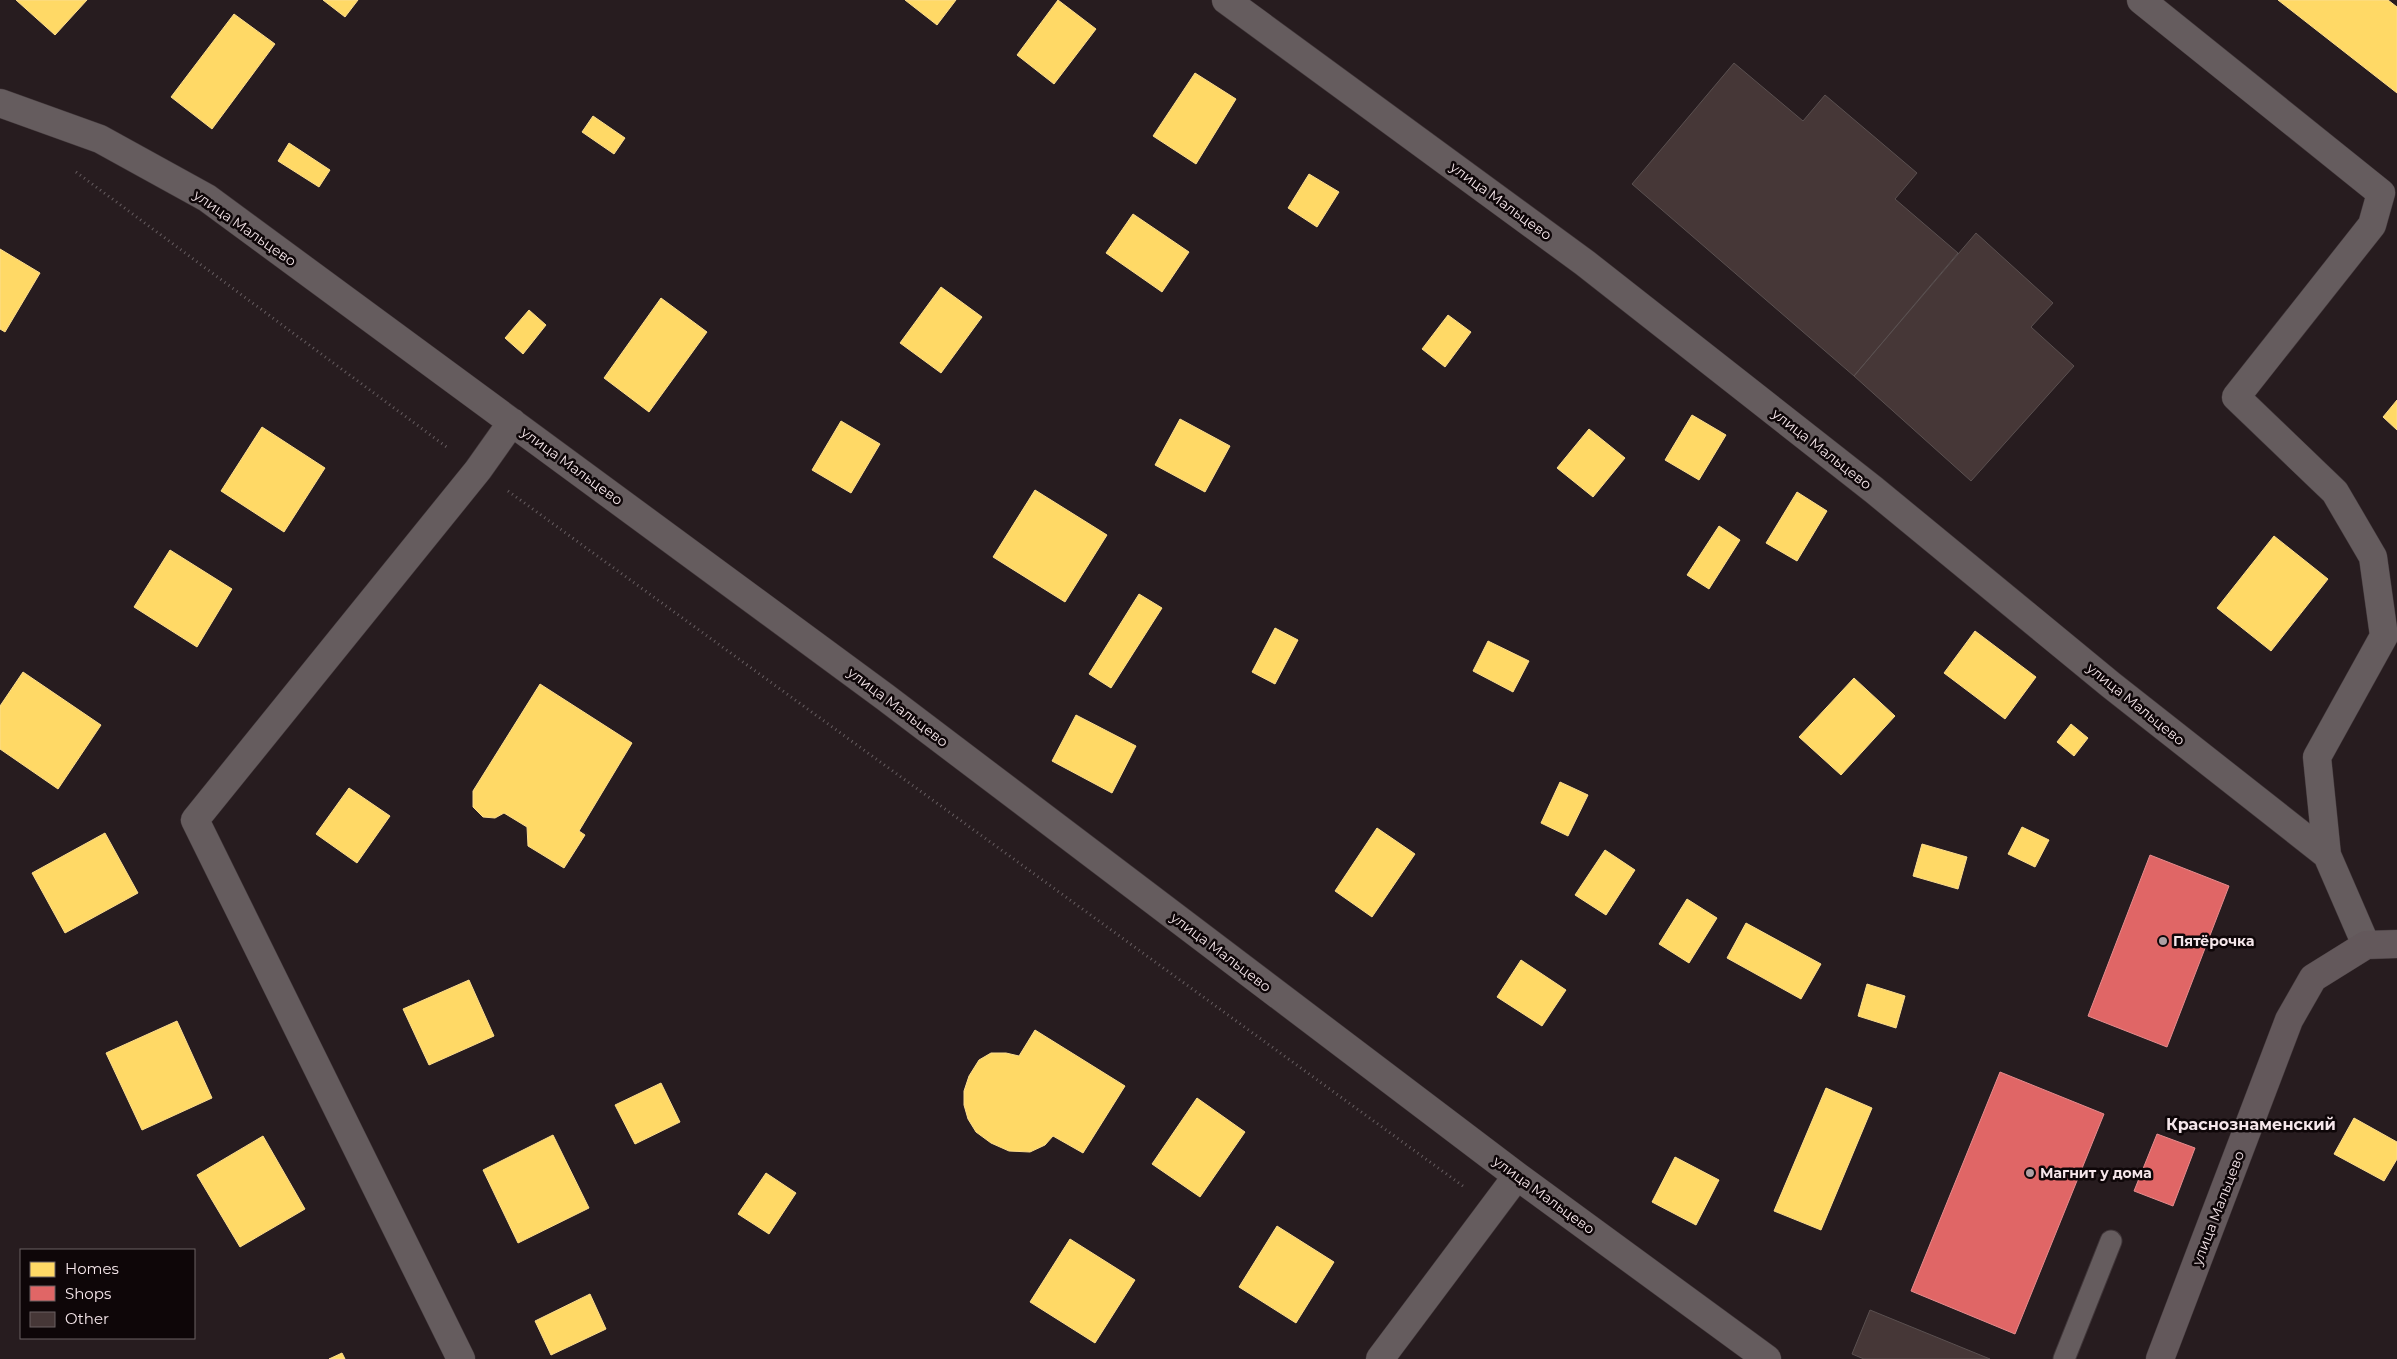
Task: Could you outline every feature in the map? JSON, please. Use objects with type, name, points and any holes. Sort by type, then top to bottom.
[{"type":"street","name":"улица Мальцево","points":[[1226,0],[1585,263],[1874,490],[2111,685],[2327,855],[2366,945],[2313,978],[2289,1020],[2160,1359]]},
{"type":"street","points":[[2141,0],[2381,193],[2372,225],[2236,396],[2335,492],[2373,557],[2384,636],[2317,757],[2327,855]]},
{"type":"street","name":"улица Мальцево","points":[[0,103],[100,139],[207,198],[885,697],[1517,1176],[1767,1359]]},
{"type":"street","points":[[461,1359],[195,820],[478,470],[512,422]]},
{"type":"street","points":[[2366,945],[2397,944]]},
{"type":"street","points":[[1380,1359],[1517,1176]]},
{"type":"lane","points":[[2064,1359],[2111,1241]]},
{"type":"path","points":[[72,169],[478,470],[1493,1207]]},
{"type":"building: Homes","points":[[16,0],[87,0],[55,35]]},
{"type":"building: Homes","points":[[323,0],[358,0],[345,17]]},
{"type":"building: Homes","points":[[905,0],[956,0],[937,25]]},
{"type":"building: Homes","points":[[1058,0],[1096,29],[1054,84],[1017,55]]},
{"type":"building: Homes","points":[[2278,0],[2388,0],[2397,7],[2397,93]]},
{"type":"building: Homes","points":[[234,14],[275,44],[212,129],[171,97]]},
{"type":"building: Homes","points":[[1195,73],[1236,99],[1196,164],[1153,136]]},
{"type":"building: Homes","points":[[593,116],[625,138],[614,154],[582,132]]},
{"type":"building: Homes","points":[[289,143],[330,170],[319,187],[278,161]]},
{"type":"building: Homes","points":[[1309,174],[1339,192],[1317,227],[1288,208]]},
{"type":"building: Homes","points":[[1133,214],[1189,252],[1162,292],[1106,253]]},
{"type":"building: Homes","points":[[0,249],[40,273],[5,332],[0,329]]},
{"type":"building: Homes","points":[[941,287],[982,317],[941,373],[900,343]]},
{"type":"building: Homes","points":[[661,298],[707,332],[649,412],[604,378]]},
{"type":"building: Homes","points":[[529,310],[546,325],[523,354],[505,338]]},
{"type":"building: Homes","points":[[1448,315],[1471,332],[1445,367],[1422,349]]},
{"type":"building: Homes","points":[[2397,400],[2397,430],[2383,417]]},
{"type":"building: Homes","points":[[1692,415],[1726,435],[1699,480],[1665,460]]},
{"type":"building: Homes","points":[[1180,419],[1230,446],[1205,492],[1155,465]]},
{"type":"building: Homes","points":[[841,421],[880,444],[851,493],[812,470]]},
{"type":"building: Homes","points":[[262,427],[325,468],[284,532],[221,491]]},
{"type":"building: Homes","points":[[1589,429],[1625,458],[1593,497],[1557,468]]},
{"type":"building: Homes","points":[[1035,490],[1107,535],[1065,602],[993,557]]},
{"type":"building: Homes","points":[[1797,492],[1827,511],[1797,561],[1766,543]]},
{"type":"building: Homes","points":[[1719,526],[1740,540],[1709,589],[1687,575]]},
{"type":"building: Homes","points":[[2274,536],[2328,579],[2271,651],[2217,608]]},
{"type":"building: Homes","points":[[170,550],[232,589],[197,647],[134,607]]},
{"type":"building: Homes","points":[[1139,594],[1162,608],[1111,688],[1089,674]]},
{"type":"building: Homes","points":[[1275,628],[1298,640],[1275,684],[1252,672]]},
{"type":"building: Homes","points":[[1975,631],[2036,677],[2005,719],[1944,673]]},
{"type":"building: Homes","points":[[1488,641],[1529,661],[1513,692],[1473,671]]},
{"type":"building: Homes","points":[[23,672],[101,725],[58,789],[0,749],[0,706]]},
{"type":"building: Homes","points":[[1854,678],[1895,716],[1841,775],[1799,737]]},
{"type":"building: Homes","points":[[540,684],[632,743],[579,831],[585,835],[564,868],[528,846],[527,827],[504,813],[495,818],[483,817],[473,807],[473,791]]},
{"type":"building: Homes","points":[[1076,715],[1136,746],[1112,793],[1052,761]]},
{"type":"building: Homes","points":[[2071,724],[2088,738],[2074,756],[2057,742]]},
{"type":"building: Homes","points":[[1560,782],[1588,795],[1568,836],[1541,823]]},
{"type":"building: Homes","points":[[349,788],[390,816],[357,863],[316,834]]},
{"type":"building: Homes","points":[[2022,827],[2049,840],[2035,867],[2008,854]]},
{"type":"building: Homes","points":[[1377,828],[1415,854],[1372,917],[1335,891]]},
{"type":"building: Homes","points":[[105,833],[138,893],[65,933],[32,873]]},
{"type":"building: Homes","points":[[1922,844],[1967,857],[1958,889],[1913,876]]},
{"type":"building: Homes","points":[[1605,850],[1635,870],[1606,915],[1575,895]]},
{"type":"building: Homes","points":[[1687,899],[1717,918],[1689,963],[1659,944]]},
{"type":"building: Homes","points":[[1746,923],[1821,964],[1801,999],[1727,958]]},
{"type":"building: Homes","points":[[1521,960],[1566,990],[1542,1026],[1497,997]]},
{"type":"building: Homes","points":[[469,980],[494,1036],[429,1065],[403,1009]]},
{"type":"building: Homes","points":[[1867,984],[1905,996],[1896,1028],[1858,1016]]},
{"type":"building: Homes","points":[[177,1021],[212,1098],[142,1130],[106,1053]]},
{"type":"building: Homes","points":[[1035,1030],[1125,1086],[1083,1153],[1053,1136],[1045,1145],[1030,1152],[1009,1151],[991,1143],[976,1132],[968,1119],[964,1105],[964,1091],[969,1076],[979,1060],[991,1053],[1006,1053],[1019,1056]]},
{"type":"building: Homes","points":[[661,1083],[680,1122],[635,1144],[615,1105]]},
{"type":"building: Homes","points":[[1826,1088],[1872,1108],[1821,1230],[1774,1211]]},
{"type":"building: Homes","points":[[1197,1098],[1245,1132],[1200,1197],[1152,1164]]},
{"type":"building: Homes","points":[[2354,1118],[2397,1142],[2397,1159],[2384,1181],[2334,1154]]},
{"type":"building: Homes","points":[[553,1135],[589,1208],[518,1243],[483,1170]]},
{"type":"building: Homes","points":[[263,1136],[305,1209],[240,1247],[197,1175]]},
{"type":"building: Homes","points":[[1675,1157],[1719,1180],[1696,1225],[1652,1202]]},
{"type":"building: Homes","points":[[766,1173],[796,1193],[769,1234],[738,1214]]},
{"type":"building: Homes","points":[[1277,1226],[1334,1262],[1296,1323],[1239,1287]]},
{"type":"building: Homes","points":[[1070,1239],[1135,1280],[1095,1343],[1030,1302]]},
{"type":"building: Homes","points":[[590,1294],[606,1329],[551,1355],[535,1321]]},
{"type":"building: Homes","points":[[342,1353],[345,1359],[329,1359]]},
{"type":"building: Shops","name":"Пятёрочка","points":[[2150,855],[2229,886],[2167,1047],[2088,1016]]},
{"type":"building: Shops","points":[[2000,1072],[2104,1114],[2015,1334],[1911,1291]]},
{"type":"building: Shops","points":[[2157,1134],[2195,1148],[2173,1206],[2134,1191]]},
{"type":"building: Other","points":[[1734,63],[1803,121],[1825,95],[1917,173],[1895,199],[1958,253],[1854,376],[1632,184]]},
{"type":"building: Other","points":[[1976,233],[2053,303],[2031,327],[2074,366],[1971,481],[1854,376]]},
{"type":"building: Other","points":[[1870,1310],[1990,1359],[1864,1359],[1852,1354]]},
{"type":"place","name":"Пятёрочка","points":[[2163,941]]},
{"type":"place","name":"Магнит у дома","points":[[2030,1173]]},
{"type":"district","name":"Краснознаменский","points":[[2251,1124]]}]
